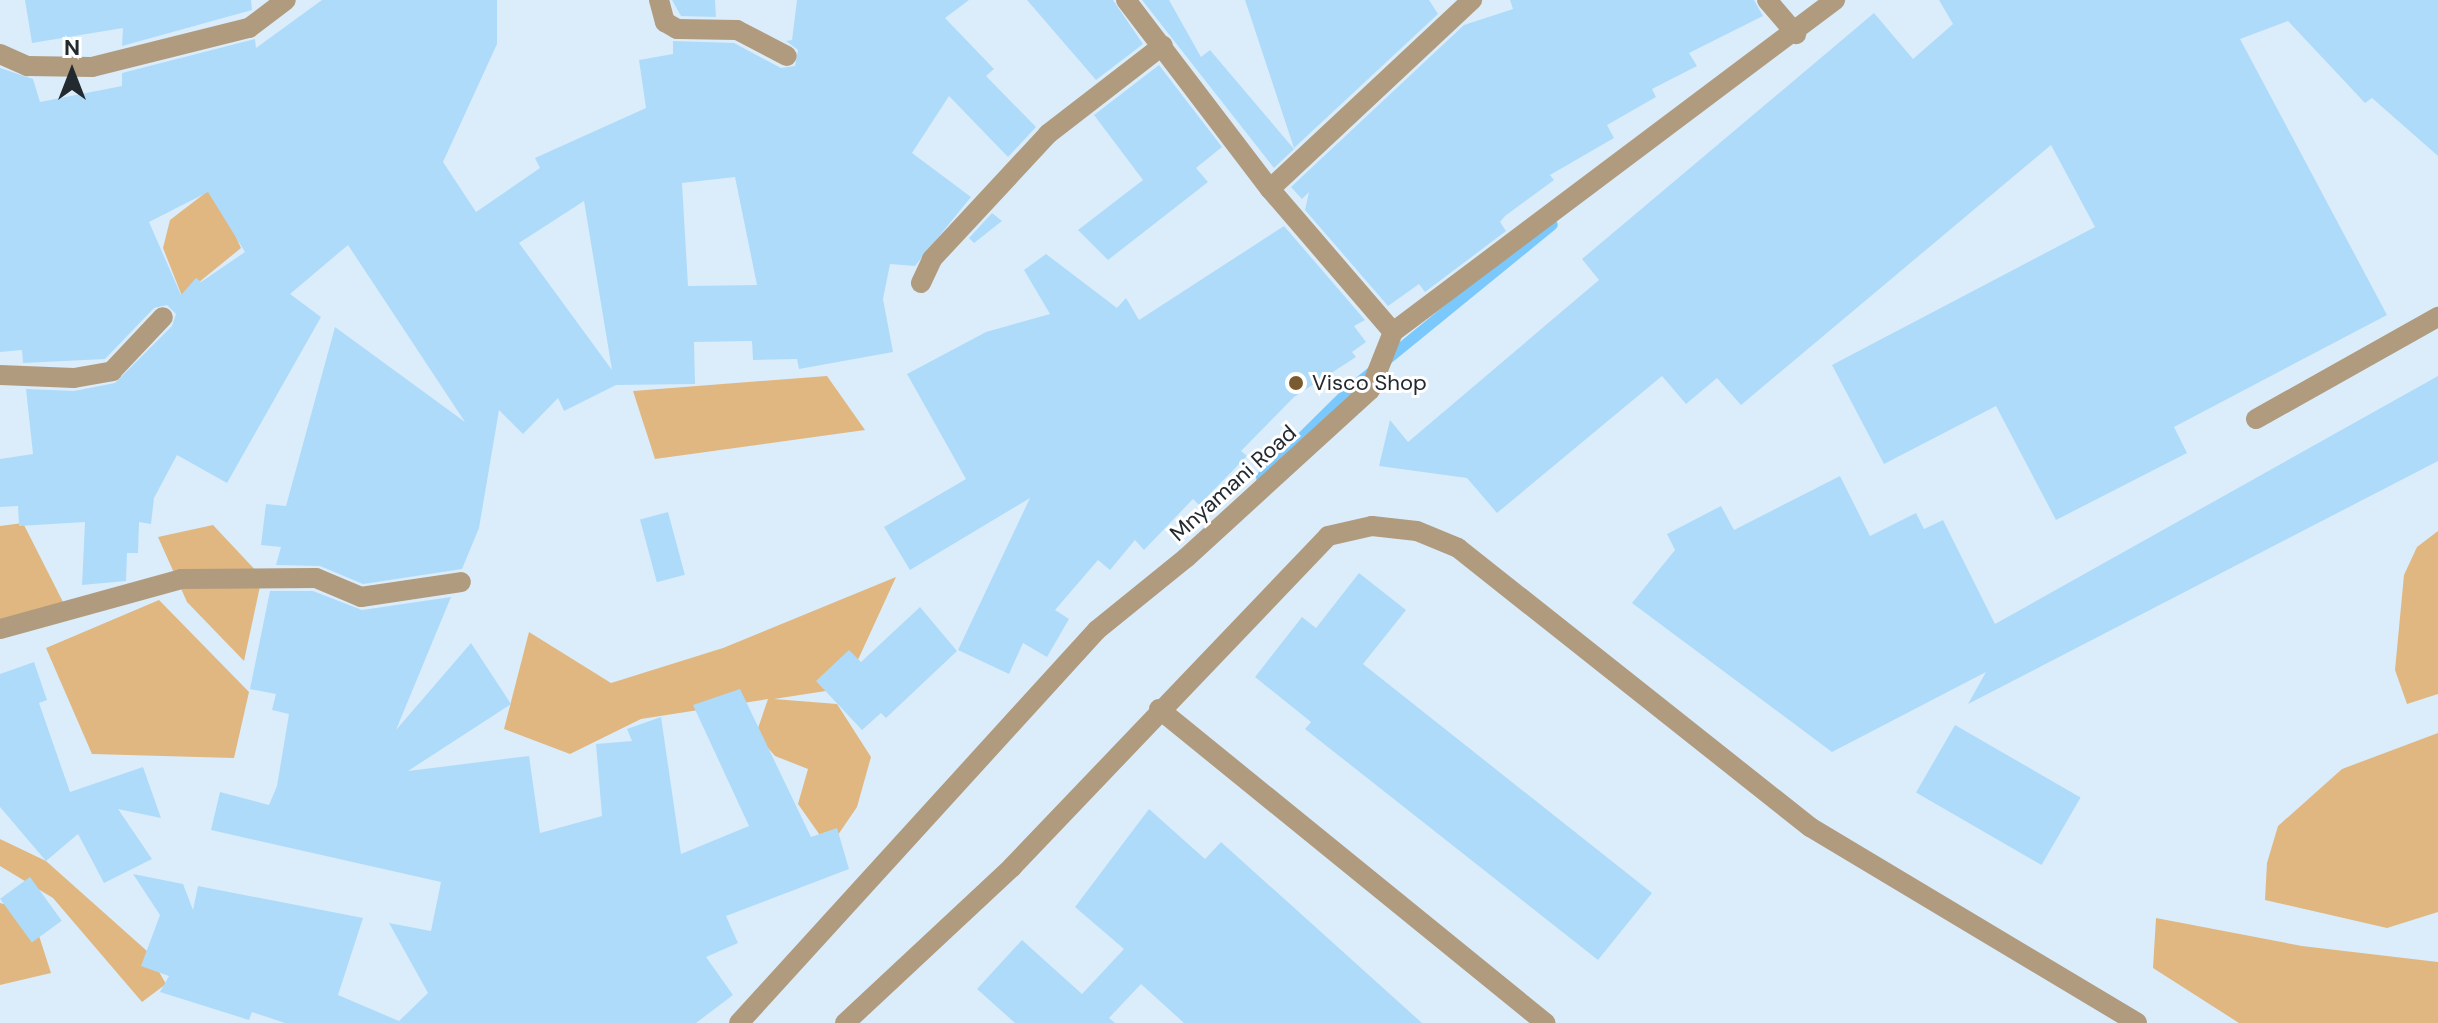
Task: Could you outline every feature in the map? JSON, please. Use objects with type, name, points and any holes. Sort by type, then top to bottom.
[{"type":"street","points":[[0,54],[27,66],[92,67],[249,28],[286,0]]},
{"type":"street","points":[[659,0],[665,22],[677,29],[737,30],[787,56]]},
{"type":"street","points":[[1126,0],[1270,189],[1393,332],[1796,34],[1835,0]]},
{"type":"street","points":[[1270,189],[1472,0]]},
{"type":"street","points":[[1767,0],[1796,34]]},
{"type":"street","points":[[921,283],[932,259],[1048,134],[1163,45]]},
{"type":"street","points":[[0,375],[74,378],[112,371],[163,317]]},
{"type":"street","points":[[2256,419],[2438,317]]},
{"type":"street","name":"Mnyamani Road","points":[[739,1023],[1097,630],[1186,558],[1370,390],[1393,332]]},
{"type":"street","points":[[845,1023],[1012,867],[1159,709],[1328,536],[1372,526],[1417,531],[1458,548],[1810,827],[2137,1023]]},
{"type":"street","points":[[0,629],[181,579],[316,578],[361,597],[461,582]]},
{"type":"street","points":[[1159,709],[1546,1023]]},
{"type":"shaded area","points":[[213,187],[241,248],[182,296],[163,248],[170,220]]},
{"type":"shaded area","points":[[827,376],[865,430],[655,459],[633,391]]},
{"type":"shaded area","points":[[23,523],[63,602],[0,622],[0,526]]},
{"type":"shaded area","points":[[213,525],[262,577],[244,661],[187,602],[158,537]]},
{"type":"shaded area","points":[[2438,531],[2438,694],[2407,704],[2395,670],[2404,575],[2417,547]]},
{"type":"shaded area","points":[[896,577],[845,688],[774,699],[837,704],[871,757],[857,807],[829,848],[798,804],[808,769],[775,756],[756,734],[768,699],[641,719],[570,754],[504,729],[529,632],[611,683],[723,648]]},
{"type":"shaded area","points":[[159,600],[249,692],[234,758],[92,754],[46,648]]},
{"type":"shaded area","points":[[2438,733],[2438,912],[2387,928],[2265,900],[2267,863],[2278,826],[2342,769]]},
{"type":"shaded area","points":[[0,839],[46,861],[147,951],[166,984],[142,1002],[53,898],[0,866]]},
{"type":"shaded area","points":[[0,903],[31,911],[51,973],[0,985]]},
{"type":"shaded area","points":[[2156,918],[2302,946],[2438,962],[2438,1023],[2239,1023],[2153,968]]},
{"type":"building","points":[[25,0],[251,0],[252,10],[122,46],[123,28],[32,43]]},
{"type":"building","points":[[322,0],[497,0],[497,44],[443,162],[476,212],[540,168],[535,158],[646,108],[639,60],[673,54],[673,41],[734,43],[781,68],[795,66],[798,50],[786,41],[792,40],[797,0],[969,0],[945,18],[994,69],[986,76],[1036,127],[1008,157],[949,96],[912,153],[971,197],[915,266],[890,264],[883,299],[893,352],[799,369],[797,359],[753,360],[752,341],[694,342],[695,384],[616,385],[564,411],[558,398],[523,434],[499,410],[479,528],[462,569],[363,584],[320,566],[276,565],[281,547],[261,545],[266,504],[286,506],[335,327],[465,422],[348,245],[290,294],[321,317],[227,483],[177,455],[154,498],[151,524],[139,522],[138,553],[127,553],[126,581],[82,585],[85,522],[19,526],[18,506],[0,507],[0,459],[33,454],[26,389],[74,391],[115,383],[172,326],[176,314],[167,305],[154,308],[105,359],[23,363],[22,350],[0,352],[0,68],[33,79],[40,102],[122,86],[122,73],[255,39],[256,48]],"holes":[[[735,177],[757,285],[688,286],[682,183]],[[208,192],[245,252],[201,282],[196,278],[181,295],[149,222]],[[584,201],[612,370],[519,243]]]},
{"type":"building","points":[[672,0],[715,0],[716,17],[681,16]]},
{"type":"building","points":[[1027,0],[1113,0],[1143,44],[1096,80]]},
{"type":"building","points":[[1142,0],[1169,0],[1201,57],[1210,50],[1294,149],[1274,168]]},
{"type":"building","points":[[1245,0],[1429,0],[1438,14],[1294,148]]},
{"type":"building","points":[[1510,0],[1754,0],[1763,16],[1689,53],[1697,66],[1652,89],[1656,97],[1607,125],[1614,138],[1550,175],[1554,180],[1500,222],[1506,231],[1425,292],[1419,284],[1388,306],[1305,210],[1309,192],[1302,199],[1291,187],[1464,25],[1513,9]]},
{"type":"building","points":[[1939,0],[2438,0],[2438,156],[2372,98],[2365,103],[2288,21],[2240,39],[2387,315],[2174,427],[2187,453],[2056,520],[1996,406],[1884,464],[1832,365],[2095,227],[2051,145],[1741,405],[1717,378],[1686,404],[1662,376],[1497,513],[1467,478],[1379,466],[1390,420],[1408,442],[1599,280],[1582,259],[1874,13],[1913,59],[1953,24]]},
{"type":"building","points":[[1159,65],[1222,147],[1196,168],[1208,182],[1108,260],[1078,230],[1143,180],[1094,115]]},
{"type":"building","points":[[992,213],[1002,221],[974,243],[969,238]]},
{"type":"building","points":[[1284,226],[1365,320],[1354,326],[1366,342],[1352,352],[1356,357],[1294,397],[1241,451],[1247,456],[1199,505],[1193,499],[1144,550],[1135,540],[1110,570],[1098,560],[1055,610],[1069,619],[1047,657],[1023,643],[1009,674],[958,650],[1030,498],[910,570],[884,527],[966,479],[907,374],[986,332],[1050,314],[1024,270],[1046,254],[1117,308],[1126,298],[1139,320]]},
{"type":"building","points":[[2438,376],[2438,461],[1968,704],[1986,672],[1832,752],[1632,603],[1675,550],[1667,534],[1721,506],[1734,530],[1840,476],[1870,536],[1916,513],[1924,529],[1943,520],[1995,624]]},
{"type":"building","points":[[668,512],[685,575],[657,582],[640,520]]},
{"type":"building","points":[[1359,573],[1406,610],[1363,664],[1652,893],[1598,960],[1305,729],[1311,722],[1255,677],[1302,617],[1316,628]]},
{"type":"building","points":[[270,591],[313,591],[362,610],[451,597],[396,730],[471,643],[511,704],[408,771],[529,756],[540,833],[602,816],[596,744],[632,741],[627,729],[661,717],[681,854],[749,826],[693,705],[740,689],[811,837],[837,828],[849,869],[726,916],[738,943],[706,957],[733,995],[696,1023],[285,1023],[252,1012],[249,1020],[160,992],[169,976],[141,966],[160,915],[133,874],[183,884],[193,910],[198,886],[363,918],[338,995],[399,1021],[428,993],[389,923],[431,931],[441,882],[211,830],[220,792],[269,805],[277,786],[289,714],[272,710],[276,694],[250,689]]},
{"type":"building","points":[[920,607],[957,651],[886,718],[881,713],[862,730],[816,681],[849,650],[861,662]]},
{"type":"building","points":[[34,662],[47,700],[39,703],[70,792],[143,767],[161,818],[118,809],[152,859],[104,883],[78,834],[46,861],[0,807],[0,674]]},
{"type":"building","points":[[1955,725],[2081,797],[2042,865],[1916,793]]},
{"type":"building","points":[[1149,809],[1205,859],[1221,842],[1422,1023],[1184,1023],[1141,984],[1109,1018],[1115,1023],[1015,1023],[977,989],[1022,940],[1082,994],[1124,949],[1075,907]]},
{"type":"building","points":[[30,877],[62,921],[32,942],[0,899]]},
{"type":"waterway","points":[[1261,477],[1351,388],[1552,224]]},
{"type":"place","name":"Visco Shop","points":[[1296,383]]}]
